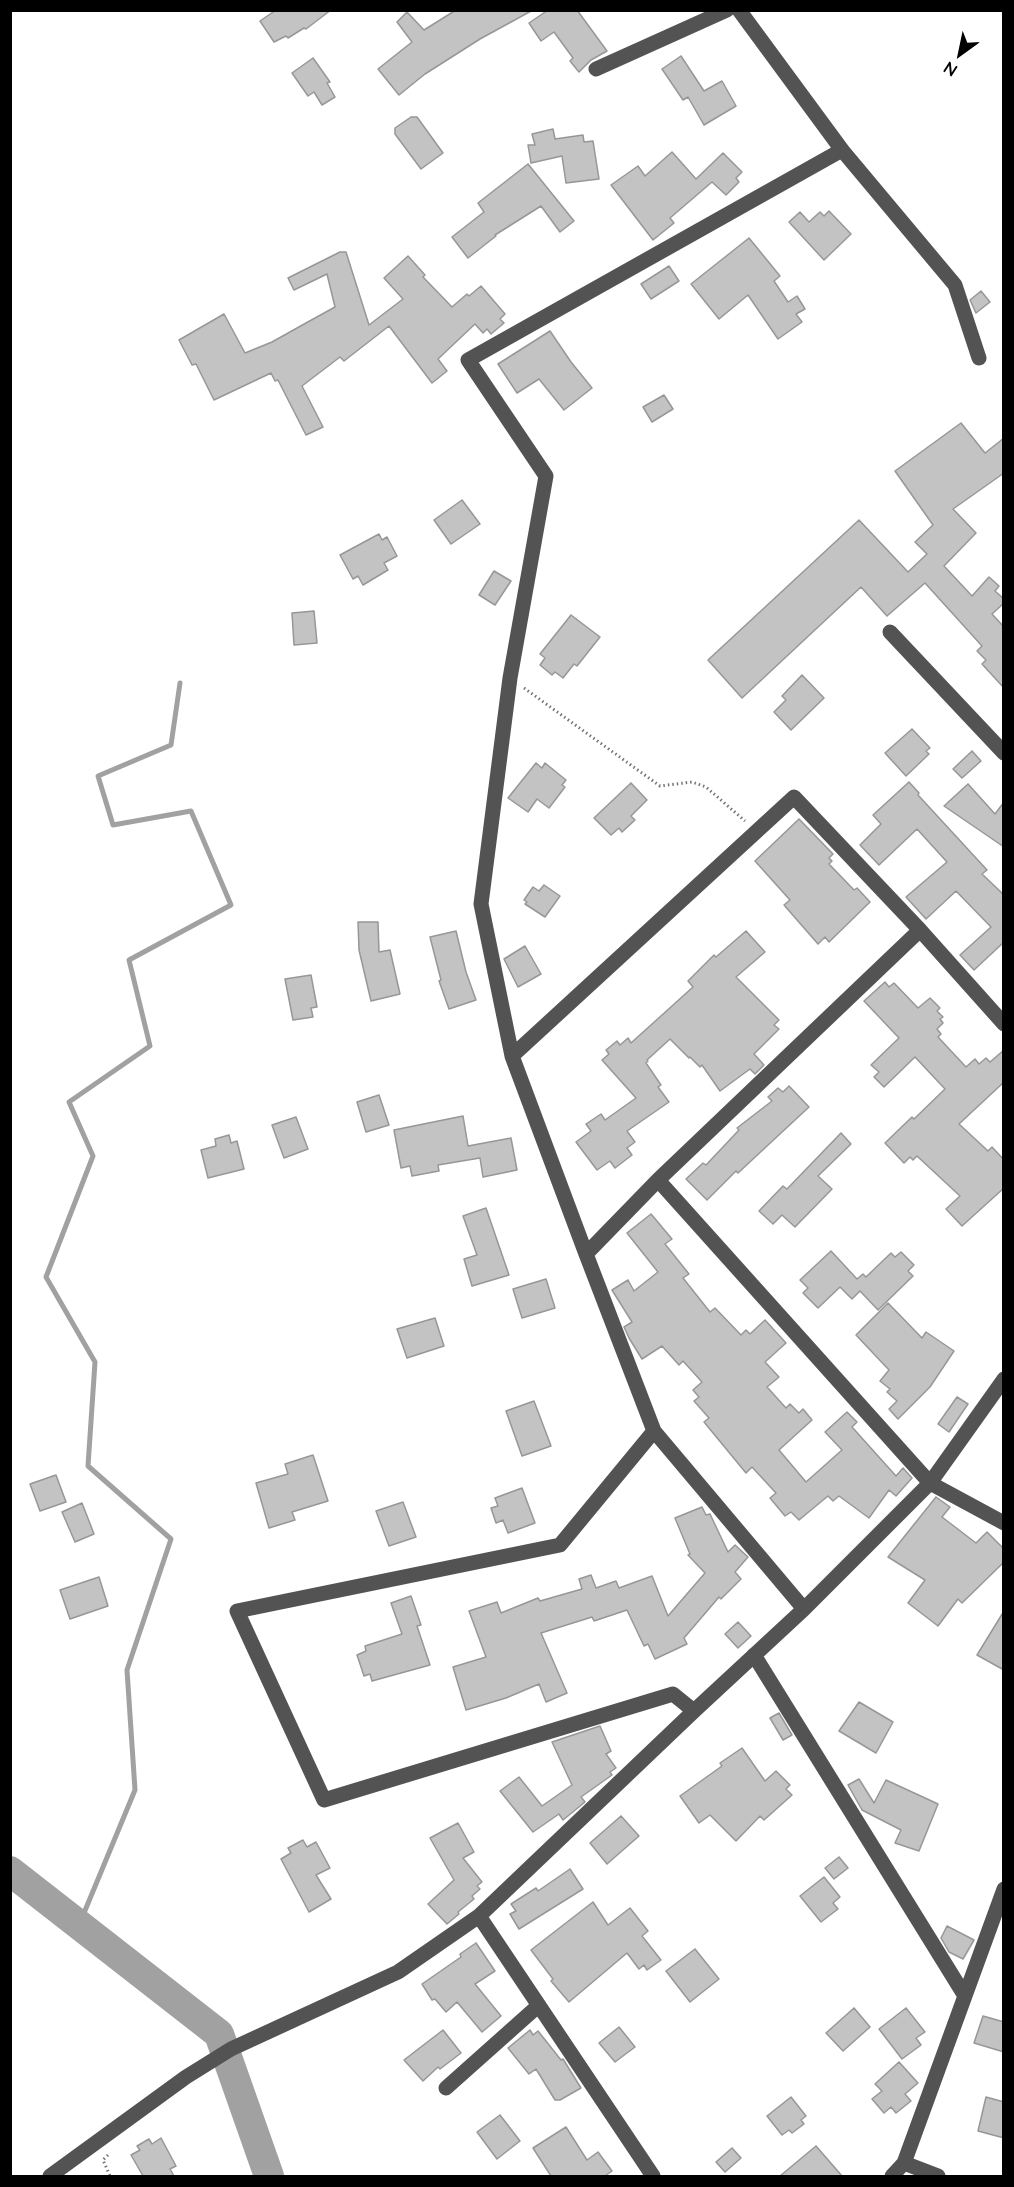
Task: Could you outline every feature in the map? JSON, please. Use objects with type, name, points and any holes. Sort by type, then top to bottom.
[{"type":"street","points":[[596,69],[727,10]]},
{"type":"street","points":[[739,10],[843,150],[955,285],[979,358]]},
{"type":"street","points":[[804,1609],[654,1431],[512,1056],[481,904],[510,678],[546,476],[468,360],[843,150]]},
{"type":"street","points":[[890,632],[1004,753]]},
{"type":"street","points":[[512,1056],[794,797],[920,930],[1004,1024]]},
{"type":"street","points":[[586,1254],[658,1180],[920,930]]},
{"type":"street","points":[[658,1180],[930,1483],[1004,1523]]},
{"type":"street","points":[[50,2176],[186,2077],[231,2049],[398,1972],[479,1916],[693,1711],[804,1609],[930,1483],[1004,1380]]},
{"type":"street","points":[[654,1431],[560,1545],[237,1611],[324,1800],[673,1694],[693,1711]]},
{"type":"street","points":[[754,1655],[965,1995]]},
{"type":"street","points":[[892,2176],[904,2163],[1004,1889]]},
{"type":"street","points":[[479,1916],[653,2176]]},
{"type":"street","points":[[446,2088],[538,2006]]},
{"type":"street","points":[[904,2163],[938,2176]]},
{"type":"path","points":[[510,678],[660,786],[692,782],[706,788],[740,819],[760,828]]},
{"type":"building","points":[[276,10],[331,10],[306,29],[274,42],[260,21]]},
{"type":"building","points":[[456,10],[533,10],[480,39],[425,74],[399,95],[378,69],[412,42],[397,22],[407,12],[424,30]]},
{"type":"building","points":[[548,10],[577,10],[607,51],[591,60],[579,72],[570,61],[573,58],[554,32],[541,41],[529,23]]},
{"type":"building","points":[[681,56],[704,91],[722,81],[736,106],[704,125],[688,97],[683,100],[662,69]]},
{"type":"building","points":[[313,58],[330,82],[327,83],[335,97],[322,105],[314,92],[308,96],[292,73]]},
{"type":"building","points":[[411,117],[417,117],[443,153],[421,169],[395,134],[395,128]]},
{"type":"building","points":[[553,129],[555,139],[583,135],[584,142],[593,141],[599,179],[566,183],[562,156],[531,163],[528,145],[535,145],[532,134]]},
{"type":"building","points":[[672,152],[696,179],[723,153],[742,172],[736,178],[739,182],[726,195],[712,182],[670,218],[674,223],[653,240],[611,185],[638,166],[645,176]]},
{"type":"building","points":[[528,164],[574,221],[560,232],[541,206],[495,235],[468,258],[452,237],[484,212],[478,203]]},
{"type":"building","points":[[829,211],[851,234],[824,260],[789,222],[800,212],[809,222],[820,212],[824,216]]},
{"type":"building","points":[[749,238],[780,276],[774,281],[788,302],[797,296],[805,309],[796,314],[802,322],[778,339],[748,295],[719,319],[691,284]]},
{"type":"building","points":[[340,252],[346,252],[369,325],[403,299],[384,278],[408,256],[425,275],[423,277],[452,307],[481,286],[505,314],[500,319],[504,323],[491,334],[487,329],[483,333],[475,324],[438,359],[447,371],[432,383],[389,326],[344,361],[340,357],[302,386],[323,427],[306,435],[278,380],[275,381],[271,373],[214,400],[196,364],[192,365],[179,340],[224,314],[245,353],[272,342],[335,307],[327,274],[294,290],[288,278]]},
{"type":"building","points":[[669,266],[679,281],[651,299],[641,284]]},
{"type":"building","points":[[981,291],[990,302],[976,313],[970,300]]},
{"type":"building","points":[[550,331],[592,388],[564,410],[539,379],[517,393],[498,364]]},
{"type":"building","points":[[664,395],[673,409],[652,422],[643,407]]},
{"type":"building","points":[[961,423],[985,453],[1004,438],[1004,473],[953,509],[976,533],[944,566],[972,596],[989,577],[999,586],[995,591],[1004,599],[1004,603],[992,614],[1004,627],[1004,688],[982,664],[986,660],[977,651],[982,646],[925,583],[887,616],[861,587],[742,698],[708,660],[859,520],[908,572],[927,554],[915,542],[933,525],[895,471]]},
{"type":"building","points":[[462,500],[480,524],[451,544],[434,520]]},
{"type":"building","points":[[379,534],[382,540],[387,537],[397,556],[384,563],[388,570],[363,585],[358,576],[353,579],[340,555]]},
{"type":"building","points":[[494,571],[511,581],[495,605],[479,595]]},
{"type":"building","points":[[314,611],[317,643],[294,645],[292,613]]},
{"type":"building","points":[[571,615],[600,637],[577,666],[574,664],[563,678],[555,672],[552,675],[540,665],[545,658],[540,654]]},
{"type":"building","points":[[802,675],[824,698],[791,730],[774,712],[786,700],[782,696]]},
{"type":"building","points":[[912,729],[930,748],[926,751],[929,754],[906,776],[885,753]]},
{"type":"building","points":[[972,751],[981,761],[962,778],[953,769]]},
{"type":"building","points":[[536,763],[542,768],[545,763],[566,780],[562,785],[565,787],[549,808],[537,799],[528,812],[508,798]]},
{"type":"building","points":[[909,782],[919,793],[918,795],[987,870],[982,874],[1004,895],[1004,942],[974,970],[960,955],[991,927],[956,891],[926,919],[906,897],[947,862],[917,829],[879,865],[860,845],[881,824],[873,815]]},
{"type":"building","points":[[631,783],[647,800],[631,816],[635,820],[622,832],[619,828],[611,835],[594,818]]},
{"type":"building","points":[[968,784],[995,814],[1004,802],[1004,847],[944,806]]},
{"type":"building","points":[[799,819],[833,854],[829,858],[832,861],[829,864],[854,890],[857,888],[870,902],[829,942],[825,937],[818,944],[784,905],[790,900],[755,861]]},
{"type":"building","points":[[544,885],[560,896],[545,917],[525,904],[527,902],[524,900],[533,887],[539,891]]},
{"type":"building","points":[[358,922],[378,922],[379,952],[390,950],[400,994],[371,1001],[359,950]]},
{"type":"building","points":[[456,931],[466,972],[476,1000],[449,1009],[439,981],[441,980],[430,937]]},
{"type":"building","points":[[746,931],[765,952],[736,977],[779,1020],[774,1025],[779,1029],[754,1054],[764,1065],[755,1074],[750,1069],[720,1091],[702,1065],[700,1067],[670,1039],[646,1063],[661,1085],[658,1087],[669,1102],[627,1131],[635,1142],[627,1148],[632,1155],[615,1168],[610,1161],[597,1170],[576,1142],[591,1131],[586,1124],[601,1114],[605,1120],[636,1098],[602,1060],[609,1054],[606,1050],[617,1041],[620,1045],[628,1038],[631,1043],[693,987],[688,981],[714,955],[716,957]]},
{"type":"building","points":[[525,946],[541,974],[518,987],[504,959]]},
{"type":"building","points":[[311,975],[317,1007],[311,1008],[313,1017],[293,1020],[285,979]]},
{"type":"building","points":[[885,982],[889,987],[894,983],[918,1008],[930,998],[940,1008],[937,1011],[943,1017],[940,1019],[943,1023],[937,1029],[941,1034],[938,1037],[966,1067],[975,1059],[979,1064],[986,1058],[990,1062],[1004,1050],[1004,1082],[959,1124],[988,1151],[992,1147],[1004,1160],[1004,1188],[962,1226],[946,1209],[960,1196],[917,1156],[913,1160],[910,1157],[904,1163],[885,1143],[945,1089],[915,1057],[884,1087],[874,1077],[879,1072],[871,1065],[899,1038],[864,1001]]},
{"type":"building","points":[[789,1086],[809,1107],[738,1173],[736,1171],[707,1200],[686,1179],[703,1163],[706,1165],[739,1130],[737,1128],[772,1101],[768,1097],[778,1088],[783,1092]]},
{"type":"building","points":[[379,1095],[389,1125],[366,1132],[357,1102]]},
{"type":"building","points":[[463,1116],[468,1146],[511,1138],[517,1170],[483,1177],[480,1158],[438,1165],[439,1171],[412,1176],[410,1166],[401,1168],[394,1130]]},
{"type":"building","points":[[296,1117],[308,1149],[284,1158],[272,1125]]},
{"type":"building","points":[[841,1133],[851,1144],[818,1176],[832,1189],[795,1227],[782,1215],[773,1224],[759,1211],[783,1186],[787,1189]]},
{"type":"building","points":[[229,1135],[231,1143],[237,1141],[244,1169],[208,1178],[201,1150],[216,1146],[215,1139]]},
{"type":"building","points":[[486,1208],[509,1275],[472,1286],[464,1259],[477,1255],[463,1216]]},
{"type":"building","points":[[651,1214],[672,1239],[665,1244],[689,1274],[683,1278],[710,1312],[715,1308],[741,1335],[746,1330],[750,1334],[765,1320],[786,1343],[765,1362],[779,1377],[767,1387],[786,1408],[790,1404],[799,1413],[803,1409],[812,1420],[779,1450],[806,1482],[842,1450],[825,1432],[847,1412],[857,1422],[852,1427],[896,1476],[903,1468],[912,1478],[896,1496],[889,1490],[869,1518],[839,1496],[833,1501],[828,1496],[799,1520],[791,1512],[785,1516],[770,1498],[776,1493],[752,1467],[746,1473],[704,1422],[709,1418],[694,1401],[699,1397],[693,1390],[702,1382],[683,1361],[679,1365],[662,1346],[642,1359],[624,1327],[632,1322],[612,1290],[628,1280],[634,1291],[658,1272],[627,1233]]},
{"type":"building","points":[[831,1251],[857,1279],[863,1274],[866,1277],[891,1253],[895,1257],[901,1252],[914,1265],[908,1271],[913,1276],[878,1310],[860,1291],[852,1299],[840,1287],[818,1308],[803,1293],[808,1288],[800,1280]]},
{"type":"building","points":[[546,1279],[555,1308],[522,1318],[513,1289]]},
{"type":"building","points":[[888,1303],[922,1338],[926,1332],[954,1351],[930,1387],[898,1419],[889,1409],[897,1401],[887,1392],[890,1389],[880,1381],[889,1370],[856,1335]]},
{"type":"building","points":[[435,1318],[444,1346],[407,1358],[397,1329]]},
{"type":"building","points":[[957,1397],[968,1404],[949,1432],[938,1424]]},
{"type":"building","points":[[534,1401],[551,1446],[522,1456],[506,1411]]},
{"type":"building","points":[[313,1455],[328,1501],[292,1512],[295,1520],[269,1528],[256,1483],[288,1474],[285,1464]]},
{"type":"building","points":[[56,1475],[66,1502],[40,1511],[30,1484]]},
{"type":"building","points":[[522,1488],[535,1523],[508,1533],[503,1520],[496,1523],[491,1508],[498,1506],[495,1498]]},
{"type":"building","points":[[936,1497],[950,1507],[942,1517],[976,1543],[987,1532],[1004,1549],[1004,1562],[962,1603],[958,1599],[938,1626],[908,1603],[925,1580],[888,1557]]},
{"type":"building","points":[[403,1502],[416,1537],[389,1546],[376,1511]]},
{"type":"building","points":[[82,1503],[94,1534],[75,1542],[62,1512]]},
{"type":"building","points":[[702,1507],[706,1515],[710,1514],[728,1552],[735,1545],[748,1557],[735,1572],[741,1579],[721,1599],[719,1597],[684,1638],[687,1644],[655,1659],[648,1644],[644,1646],[627,1610],[594,1621],[592,1617],[541,1633],[567,1693],[546,1702],[539,1684],[506,1698],[466,1710],[453,1667],[486,1657],[469,1611],[497,1602],[501,1613],[538,1598],[540,1601],[582,1589],[579,1579],[591,1575],[596,1588],[616,1581],[619,1588],[652,1576],[668,1616],[705,1573],[688,1555],[690,1554],[675,1518]]},
{"type":"building","points":[[99,1577],[108,1606],[70,1619],[60,1590]]},
{"type":"building","points":[[411,1596],[421,1625],[417,1626],[430,1665],[372,1681],[370,1674],[364,1676],[357,1655],[366,1651],[365,1646],[402,1634],[391,1603]]},
{"type":"building","points":[[1004,1611],[1004,1670],[977,1655]]},
{"type":"building","points":[[738,1622],[751,1636],[738,1648],[725,1634]]},
{"type":"building","points":[[859,1702],[893,1722],[876,1753],[839,1731]]},
{"type":"building","points":[[779,1713],[792,1735],[783,1740],[770,1718]]},
{"type":"building","points":[[600,1726],[611,1751],[606,1754],[616,1768],[610,1772],[612,1775],[581,1797],[585,1802],[563,1820],[559,1814],[533,1832],[500,1791],[519,1777],[542,1806],[572,1785],[552,1742]]},
{"type":"building","points":[[742,1748],[765,1781],[776,1771],[790,1785],[786,1789],[792,1795],[764,1820],[760,1816],[736,1841],[710,1815],[699,1823],[680,1796],[722,1766],[720,1763]]},
{"type":"building","points":[[859,1779],[874,1803],[886,1780],[938,1804],[919,1851],[895,1843],[901,1830],[862,1810],[848,1785]]},
{"type":"building","points":[[621,1816],[639,1836],[607,1864],[590,1843]]},
{"type":"building","points":[[458,1823],[474,1852],[463,1858],[482,1882],[477,1886],[480,1889],[472,1896],[474,1899],[447,1924],[428,1904],[454,1880],[430,1838]]},
{"type":"building","points":[[303,1840],[307,1847],[316,1842],[330,1868],[316,1875],[331,1899],[309,1912],[281,1859],[291,1853],[288,1848]]},
{"type":"building","points":[[839,1857],[848,1868],[834,1879],[825,1868]]},
{"type":"building","points":[[570,1869],[583,1889],[519,1929],[510,1914],[516,1911],[511,1904],[536,1888],[538,1891]]},
{"type":"building","points":[[824,1877],[840,1897],[833,1903],[838,1909],[821,1922],[800,1896]]},
{"type":"building","points":[[593,1902],[608,1925],[630,1908],[648,1931],[642,1936],[661,1960],[647,1970],[644,1965],[639,1969],[627,1953],[569,2002],[551,1981],[553,1979],[531,1950]]},
{"type":"building","points":[[947,1926],[974,1940],[963,1959],[949,1952],[941,1938]]},
{"type":"building","points":[[476,1943],[495,1971],[475,1984],[501,2016],[482,2032],[457,2002],[446,2012],[435,1999],[432,2000],[422,1984],[461,1957],[460,1954]]},
{"type":"building","points":[[695,1949],[719,1979],[690,2002],[666,1971]]},
{"type":"building","points":[[854,2008],[870,2027],[843,2051],[826,2033]]},
{"type":"building","points":[[906,2008],[925,2032],[916,2038],[921,2045],[902,2059],[879,2029]]},
{"type":"building","points":[[983,2016],[1004,2022],[1004,2052],[974,2043]]},
{"type":"building","points":[[619,2027],[635,2047],[615,2062],[599,2043]]},
{"type":"building","points":[[443,2030],[461,2053],[440,2069],[438,2067],[423,2081],[404,2060]]},
{"type":"building","points":[[530,2030],[533,2035],[538,2031],[561,2060],[563,2059],[581,2088],[560,2100],[555,2100],[536,2069],[529,2074],[508,2048]]},
{"type":"building","points":[[899,2062],[918,2083],[905,2094],[911,2101],[896,2113],[891,2107],[884,2113],[872,2099],[882,2091],[875,2084]]},
{"type":"building","points":[[791,2097],[806,2116],[801,2120],[804,2124],[792,2133],[789,2130],[782,2135],[767,2116]]},
{"type":"building","points":[[986,2097],[1004,2102],[1004,2138],[978,2131]]},
{"type":"building","points":[[500,2115],[520,2141],[497,2159],[477,2132]]},
{"type":"building","points":[[566,2127],[587,2160],[598,2152],[612,2171],[605,2176],[551,2176],[533,2148]]},
{"type":"building","points":[[161,2138],[176,2166],[170,2169],[174,2176],[143,2176],[131,2155],[140,2150],[137,2146],[149,2139],[152,2144]]},
{"type":"building","points":[[816,2146],[842,2176],[780,2176]]},
{"type":"building","points":[[732,2148],[741,2158],[725,2172],[716,2162]]},
{"type":"waterway","points":[[79,1925],[135,1790],[127,1670],[171,1539],[88,1466],[95,1362],[46,1277],[93,1156],[69,1102],[150,1046],[129,960],[231,905],[191,811],[113,825],[98,776],[171,745],[180,683]]},
{"type":"waterway","points":[[10,1871],[219,2034],[269,2176]]}]
